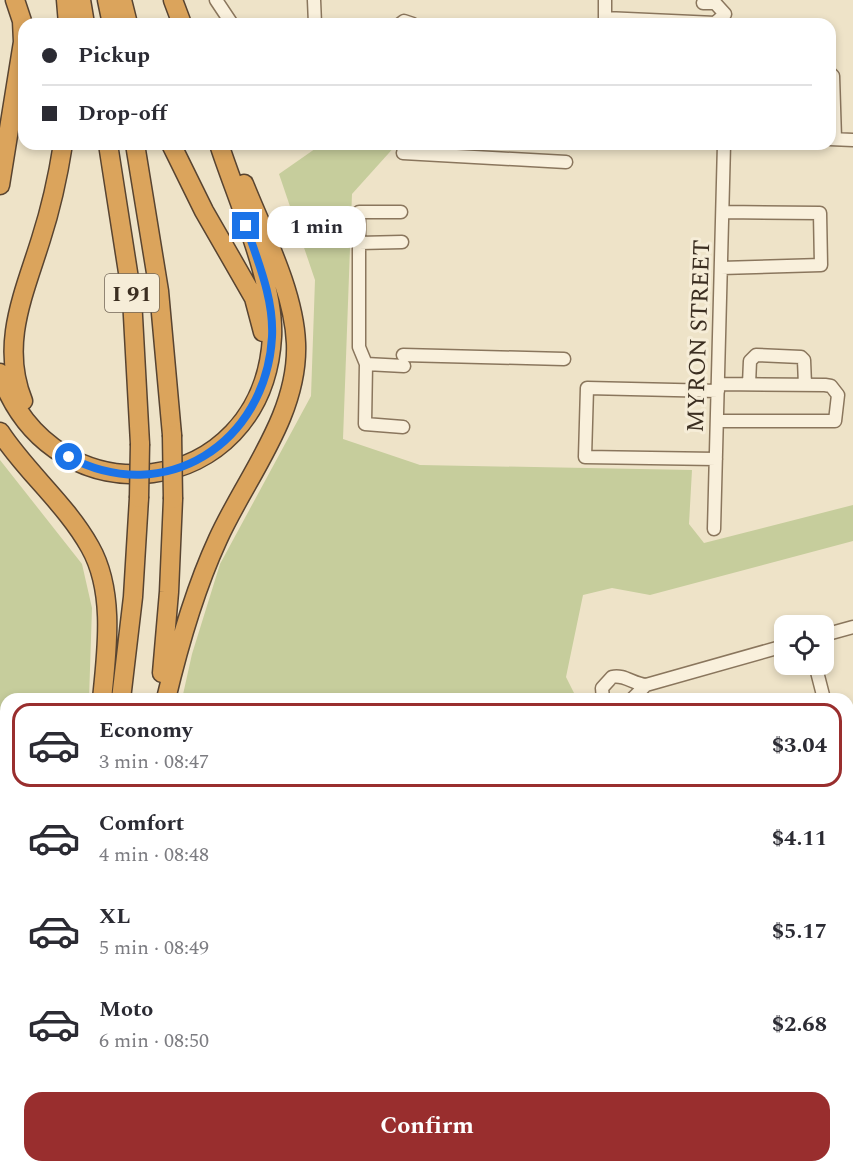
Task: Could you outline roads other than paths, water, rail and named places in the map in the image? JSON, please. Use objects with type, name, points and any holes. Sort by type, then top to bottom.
[{"type":"highway","points":[[15,0],[21,18]]},
{"type":"highway","points":[[66,0],[68,18]]},
{"type":"highway","points":[[81,0],[84,18]]},
{"type":"highway","points":[[107,0],[111,18]]},
{"type":"highway","points":[[122,0],[126,18]]},
{"type":"highway","points":[[172,0],[179,18]]},
{"type":"highway","points":[[0,185],[18,73]]},
{"type":"highway","points":[[62,150],[52,200],[16,320],[12,351],[17,385],[29,412],[45,434],[69,457]]},
{"type":"highway","name":"I 91","points":[[109,150],[132,298],[140,444],[133,597],[122,693]]},
{"type":"highway","name":"I 91","points":[[136,150],[159,291],[172,435],[173,499],[167,623],[160,693]]},
{"type":"highway","points":[[174,150],[204,211],[254,298],[260,316],[264,360],[260,383],[250,410]]},
{"type":"highway","points":[[0,373],[11,399],[28,424],[47,443],[69,457],[94,468],[120,475],[144,476],[165,473],[186,466],[215,449],[231,434],[250,410],[268,362],[272,316],[265,282],[221,150]]},
{"type":"highway","points":[[168,693],[186,619],[199,584],[219,536],[284,409],[295,372],[296,340],[291,309],[231,150]]},
{"type":"highway","points":[[0,432],[82,534],[98,562],[106,605],[102,693]]},
{"type":"street","points":[[216,0],[228,18]]},
{"type":"street","points":[[314,0],[315,18]]},
{"type":"street","points":[[605,0],[605,18]]},
{"type":"street","points":[[725,0],[725,18]]},
{"type":"street","points":[[703,18],[703,2],[715,3],[724,18]]},
{"type":"street","points":[[836,139],[853,140]]},
{"type":"street","name":"MYRON STREET","points":[[714,529],[724,150]]},
{"type":"street","points":[[404,153],[567,162]]},
{"type":"street","points":[[401,212],[359,212],[359,347],[366,364],[365,424],[403,427]]},
{"type":"street","points":[[721,268],[821,265],[820,213],[723,212]]},
{"type":"street","points":[[359,243],[402,242]]},
{"type":"street","points":[[749,384],[750,361],[756,355],[801,357],[804,360],[805,385]]},
{"type":"street","points":[[366,364],[404,361],[564,359]]},
{"type":"street","points":[[716,459],[585,457],[587,388],[718,387],[749,384],[825,385],[836,390],[838,395],[834,421],[717,421]]},
{"type":"street","points":[[834,632],[853,627]]},
{"type":"street","points":[[602,693],[602,688],[612,677],[622,677],[635,684],[646,685],[774,649]]},
{"type":"street","points":[[818,675],[822,693]]},
{"type":"street","points":[[638,693],[646,685]]}]
